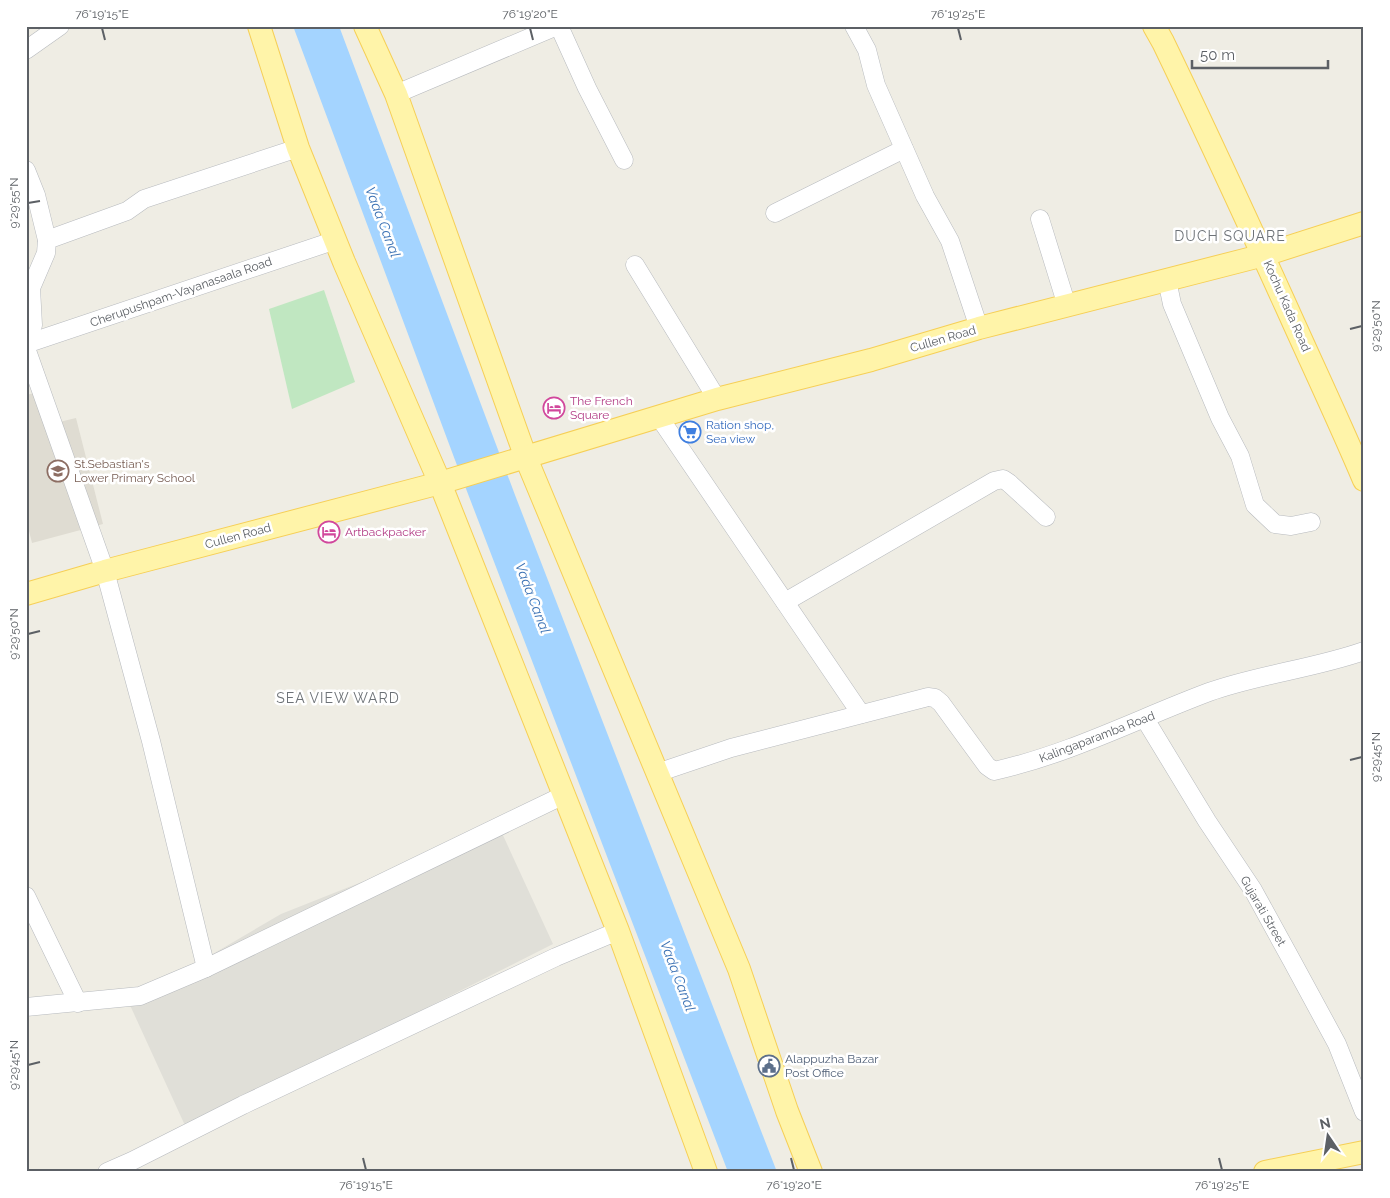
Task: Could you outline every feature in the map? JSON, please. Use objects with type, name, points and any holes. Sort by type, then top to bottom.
[{"type":"main road","points":[[259,26],[298,148],[336,240],[445,482],[618,931],[706,1172]]},
{"type":"main road","points":[[366,26],[396,94],[524,459],[739,969],[787,1111],[811,1172]]},
{"type":"main road","name":"Kochu Kada Road","points":[[1154,26],[1264,255],[1327,393],[1364,480]]},
{"type":"main road","name":"Cullen Road","points":[[26,594],[105,571],[445,482],[717,399],[871,360],[979,328],[1264,255],[1364,224]]},
{"type":"main road","points":[[1265,1172],[1364,1152]]},
{"type":"street","points":[[26,50],[60,26]]},
{"type":"street","points":[[396,94],[558,26],[624,160]]},
{"type":"street","points":[[854,26],[867,50],[876,84],[925,196],[950,240],[979,328]]},
{"type":"street","points":[[46,246],[127,210],[144,199],[298,148]]},
{"type":"street","points":[[775,212],[904,149]]},
{"type":"street","points":[[26,170],[36,195],[46,246],[31,288],[33,325],[26,343]]},
{"type":"street","points":[[1040,219],[1067,306]]},
{"type":"street","name":"Cherupushpam-Vayanasaala Road","points":[[26,343],[336,240]]},
{"type":"street","points":[[635,264],[717,399]]},
{"type":"street","points":[[1167,280],[1172,304],[1220,418],[1240,456],[1255,505],[1275,524],[1291,526],[1311,522]]},
{"type":"street","points":[[26,348],[105,571],[151,741],[206,968]]},
{"type":"street","points":[[659,417],[861,714]]},
{"type":"street","points":[[785,602],[994,481],[1002,479],[1009,483],[1046,517]]},
{"type":"street","name":"Kalingaparamba Road","points":[[657,773],[732,748],[928,697],[935,698],[941,703],[987,766],[994,771],[1050,756],[1100,738],[1210,692],[1260,677],[1338,661],[1364,651]]},
{"type":"street","name":"Gujarati Street","points":[[1145,719],[1207,821],[1253,890],[1337,1044],[1364,1112]]},
{"type":"street","points":[[26,1008],[140,996],[206,968],[564,795]]},
{"type":"street","points":[[26,896],[78,1003]]},
{"type":"street","points":[[107,1172],[243,1105],[548,961],[618,931]]},
{"type":"shaded area","name":"St.Sebastian's Lower Primary School","points":[[43,391],[51,424],[76,418],[103,524],[32,543],[26,519],[26,395]]},
{"type":"shaded area","points":[[495,818],[553,944],[307,1068],[188,1132],[129,1003],[281,914],[460,843]]},
{"type":"green space","points":[[324,290],[355,382],[292,409],[269,309]]},
{"type":"water","name":"Vada Canal","points":[[293,26],[339,26],[515,495],[777,1172],[728,1172],[455,460]]},
{"type":"place","name":"The French Square","points":[[554,408]]},
{"type":"place","name":"Ration shop, Sea view","points":[[690,432]]},
{"type":"place","name":"St.Sebastian's Lower Primary School","points":[[58,471]]},
{"type":"place","name":"Artbackpacker","points":[[329,532]]},
{"type":"place","name":"Alappuzha Bazar Post Office","points":[[769,1066]]},
{"type":"district","name":"DUCH SQUARE","points":[[1230,236]]},
{"type":"district","name":"SEA VIEW WARD","points":[[338,698]]}]
